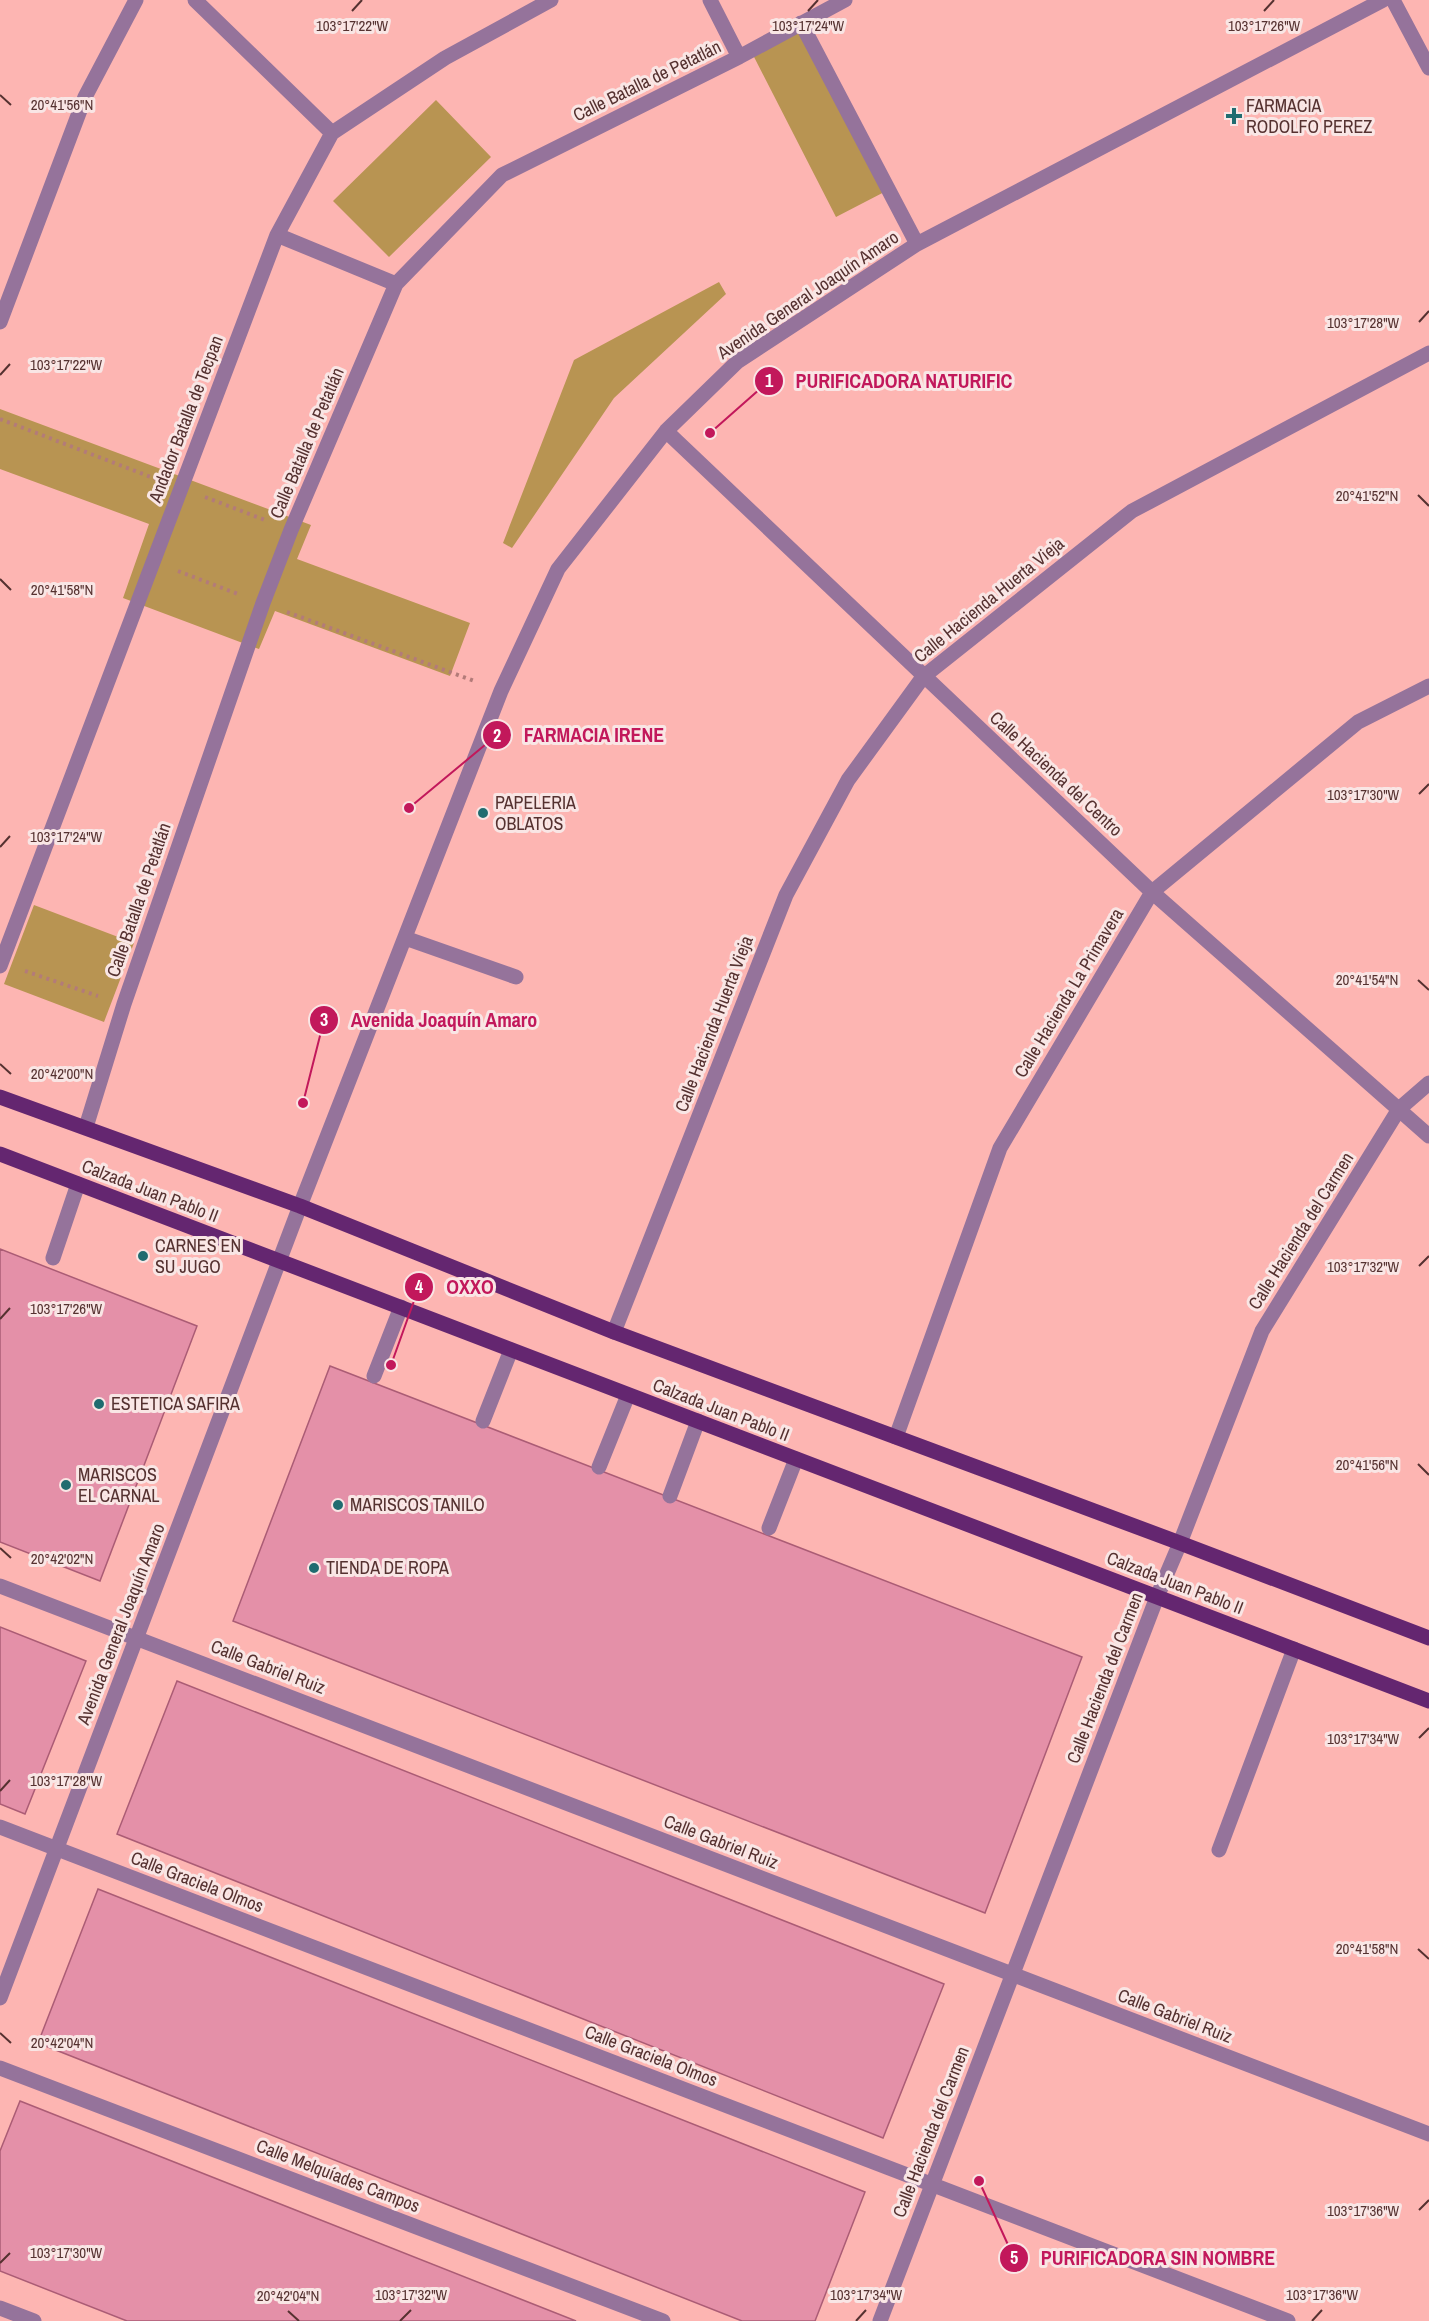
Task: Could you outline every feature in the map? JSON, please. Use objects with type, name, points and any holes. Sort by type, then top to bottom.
[{"type":"main road","name":"Calzada Juan Pablo II","points":[[0,1097],[300,1206],[614,1332],[1429,1638]]},
{"type":"main road","name":"Calzada Juan Pablo II","points":[[0,1154],[1429,1701]]},
{"type":"street","points":[[0,322],[85,97],[136,0]]},
{"type":"street","points":[[195,0],[332,132]]},
{"type":"street","name":"Andador Batalla de Tecpan","points":[[1,965],[276,235],[332,132],[445,58],[551,0]]},
{"type":"street","points":[[710,0],[739,57]]},
{"type":"street","name":"Calle Batalla de Petatlán","points":[[86,1127],[124,1004],[263,603],[396,284],[502,175],[739,57],[845,0]]},
{"type":"street","name":"Avenida General Joaquín Amaro","points":[[0,1998],[300,1206],[501,691],[558,569],[666,431],[736,362],[917,244],[1383,0]]},
{"type":"street","points":[[1393,0],[1429,68]]},
{"type":"street","points":[[801,23],[917,244]]},
{"type":"street","points":[[276,235],[396,284]]},
{"type":"street","name":"Calle Hacienda Huerta Vieja","points":[[614,1332],[786,895],[848,780],[923,677],[1132,511],[1429,353]]},
{"type":"street","name":"Calle Hacienda del Centro","points":[[666,431],[1152,892],[1429,1136]]},
{"type":"street","name":"Calle Hacienda La Primavera","points":[[896,1437],[1000,1148],[1152,892],[1358,722],[1429,686]]},
{"type":"street","points":[[405,938],[516,978]]},
{"type":"street","name":"Calle Hacienda del Carmen","points":[[880,2321],[1157,1598],[1262,1331],[1399,1109],[1429,1083]]},
{"type":"street","points":[[54,1258],[78,1184]]},
{"type":"street","points":[[374,1376],[401,1308]]},
{"type":"street","points":[[483,1421],[511,1350]]},
{"type":"street","points":[[599,1467],[628,1395]]},
{"type":"street","points":[[670,1496],[698,1421]]},
{"type":"street","points":[[769,1528],[796,1459]]},
{"type":"street","name":"Calle Gabriel Ruiz","points":[[0,1586],[1429,2134]]},
{"type":"street","points":[[1219,1850],[1294,1649]]},
{"type":"street","name":"Calle Graciela Olmos","points":[[0,1827],[1288,2321]]},
{"type":"street","name":"Calle Melquíades Campos","points":[[0,2068],[663,2321]]},
{"type":"street","points":[[0,2308],[34,2321]]},
{"type":"path","points":[[0,419],[18,426]]},
{"type":"path","points":[[152,562],[501,691]]},
{"type":"path","points":[[1,965],[124,1004]]},
{"type":"shaded area","points":[[808,25],[892,188],[836,217],[752,53]]},
{"type":"shaded area","points":[[436,100],[491,157],[389,257],[333,201]]},
{"type":"shaded area","points":[[719,282],[726,294],[614,398],[512,548],[503,543],[574,360]]},
{"type":"shaded area","points":[[0,409],[311,525],[297,559],[470,623],[450,676],[275,611],[259,649],[123,598],[149,524],[0,469]]},
{"type":"shaded area","points":[[34,905],[134,943],[104,1022],[4,984]]},
{"type":"building","points":[[0,1249],[197,1326],[100,1581],[0,1542]]},
{"type":"building","points":[[330,1366],[1082,1657],[985,1913],[233,1621]]},
{"type":"building","points":[[0,1627],[86,1661],[25,1814],[0,1804]]},
{"type":"building","points":[[177,1681],[944,1984],[883,2138],[117,1834]]},
{"type":"building","points":[[98,1889],[865,2192],[815,2321],[742,2321],[38,2043]]},
{"type":"building","points":[[20,2101],[576,2321],[127,2321],[0,2271],[0,2151]]},
{"type":"place","name":"FARMACIA RODOLFO PEREZ","points":[[1234,116]]},
{"type":"place","name":"PURIFICADORA NATURIFIC","points":[[710,433]]},
{"type":"place","name":"FARMACIA IRENE","points":[[409,808]]},
{"type":"place","name":"PAPELERIA OBLATOS","points":[[483,813]]},
{"type":"place","name":"Avenida Joaquín Amaro","points":[[303,1103]]},
{"type":"place","name":"CARNES EN SU JUGO","points":[[143,1256]]},
{"type":"place","name":"OXXO","points":[[391,1365]]},
{"type":"place","name":"ESTETICA SAFIRA","points":[[99,1404]]},
{"type":"place","name":"MARISCOS EL CARNAL","points":[[66,1485]]},
{"type":"place","name":"MARISCOS TANILO","points":[[338,1505]]},
{"type":"place","name":"TIENDA DE ROPA","points":[[314,1568]]},
{"type":"place","name":"PURIFICADORA SIN NOMBRE","points":[[979,2181]]}]
